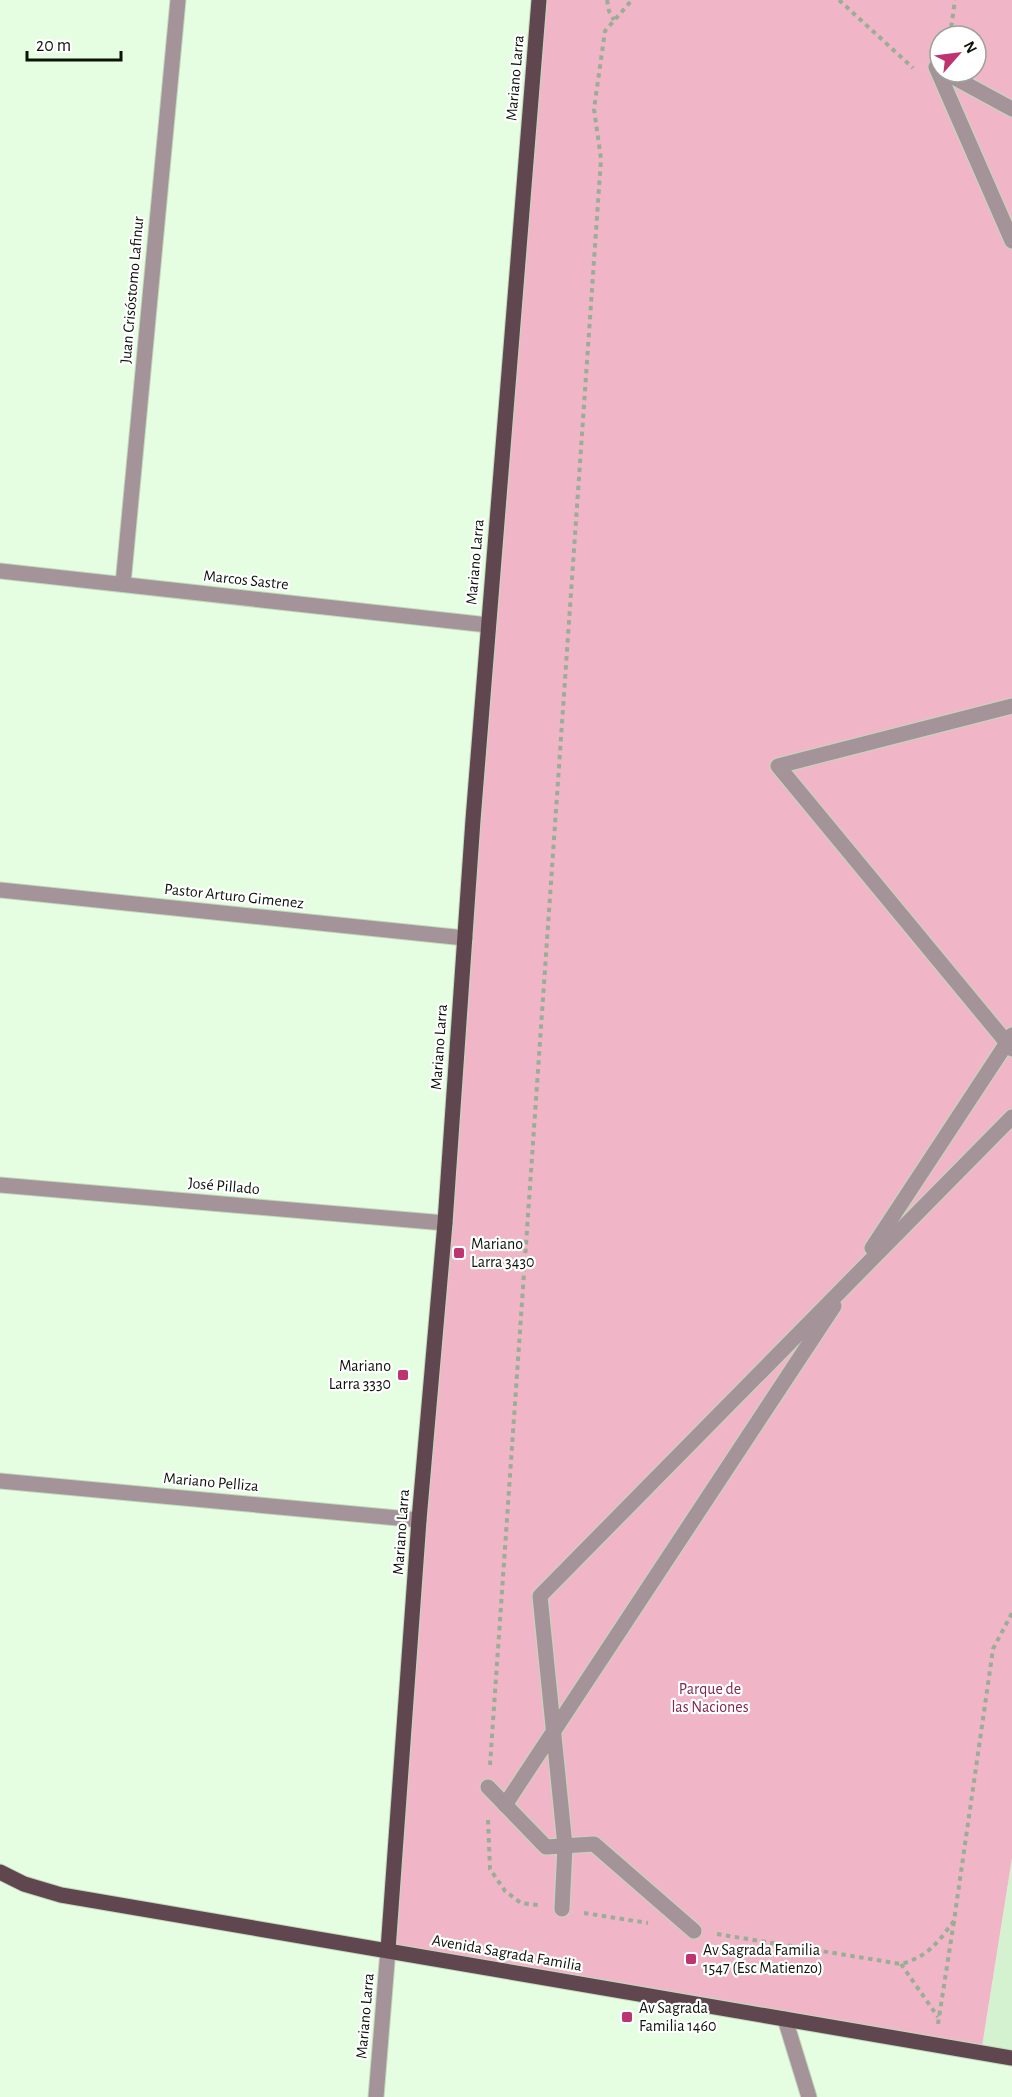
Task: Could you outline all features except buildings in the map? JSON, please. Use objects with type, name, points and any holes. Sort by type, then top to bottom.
[{"type":"main road","name":"Mariano Larra","points":[[388,1950],[419,1520],[445,1223],[488,625],[539,0]]},
{"type":"main road","name":"Avenida Sagrada Familia","points":[[0,1872],[24,1884],[61,1895],[1012,2058]]},
{"type":"street","name":"Juan Crisóstomo Lafinur","points":[[123,584],[178,0]]},
{"type":"street","points":[[946,84],[1012,241]]},
{"type":"street","points":[[966,84],[1012,109]]},
{"type":"street","name":"Marcos Sastre","points":[[0,571],[488,625]]},
{"type":"street","points":[[505,1805],[1010,1042],[778,766],[1012,706]]},
{"type":"street","name":"Pastor Arturo Gimenez","points":[[0,890],[465,938]]},
{"type":"street","points":[[562,1909],[565,1846],[540,1596],[1012,1117]]},
{"type":"street","name":"José Pillado","points":[[0,1185],[445,1223]]},
{"type":"street","name":"Mariano Pelliza","points":[[0,1481],[419,1520]]},
{"type":"street","points":[[488,1787],[546,1847],[594,1844],[694,1931]]},
{"type":"street","name":"Mariano Larra","points":[[376,2097],[388,1950]]},
{"type":"street","points":[[784,2019],[809,2097]]},
{"type":"path","points":[[607,0],[614,20]]},
{"type":"path","points":[[632,0],[604,31],[594,109],[601,159],[487,1805],[490,1869],[505,1891],[521,1903],[650,1923]]},
{"type":"path","points":[[839,0],[913,68],[928,74]]},
{"type":"path","points":[[952,24],[955,0]]},
{"type":"path","points":[[936,2045],[993,1649],[1012,1613]]},
{"type":"path","points":[[694,1931],[901,1964],[917,1959],[931,1950],[954,1921]]},
{"type":"path","points":[[901,1964],[939,2018]]},
{"type":"shaded area","points":[[1012,1858],[1012,2058],[981,2053]]},
{"type":"green space","name":"Parque de las Naciones","points":[[539,0],[1012,0],[1012,1858],[981,2053],[388,1950]]},
{"type":"place","name":"Mariano Larra 3430","points":[[459,1253]]},
{"type":"place","name":"Mariano Larra 3330","points":[[403,1375]]},
{"type":"place","name":"Av Sagrada Familia 1547 (Esc Matienzo)","points":[[691,1959]]},
{"type":"place","name":"Av Sagrada Familia 1460","points":[[627,2017]]}]
